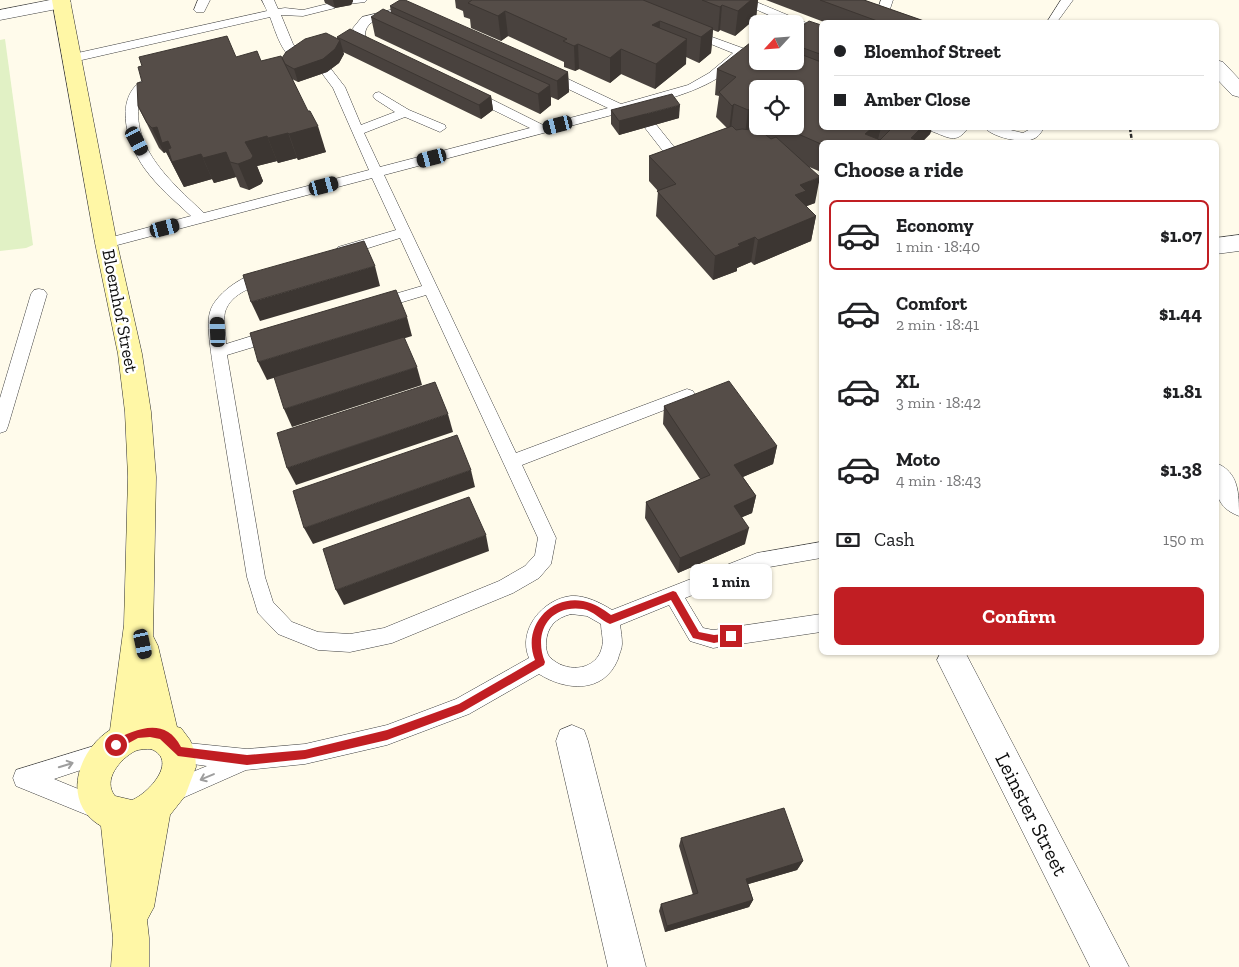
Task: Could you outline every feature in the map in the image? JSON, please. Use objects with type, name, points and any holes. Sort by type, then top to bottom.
[{"type":"street","points":[[0,15],[62,2]]},
{"type":"street","name":"Bloemhof Street","points":[[62,2],[106,243],[130,354],[138,412],[142,477],[139,625],[116,745],[99,764],[94,778],[93,791],[97,803],[111,814],[130,953]]},
{"type":"street","points":[[1219,69],[1239,91]]},
{"type":"street","points":[[1219,246],[1239,243]]},
{"type":"street","points":[[1219,478],[1239,504]]},
{"type":"street","name":"Bloemhof Street","points":[[130,953],[161,800],[178,772],[139,625]]},
{"type":"street","name":"Leinster Street","points":[[953,660],[1110,967]]},
{"type":"street","points":[[116,745],[137,734],[170,743]]},
{"type":"street","points":[[572,741],[627,967]]},
{"type":"street","points":[[111,814],[129,816],[141,813],[161,800]]},
{"type":"lane","points":[[268,0],[280,12],[288,46],[292,53],[299,58]]},
{"type":"lane","points":[[73,58],[280,12],[309,0]]},
{"type":"lane","points":[[887,0],[884,9],[886,17],[892,20]]},
{"type":"lane","points":[[1053,20],[1067,0]]},
{"type":"lane","points":[[750,4],[768,15]]},
{"type":"lane","points":[[280,12],[303,13],[331,6]]},
{"type":"lane","points":[[385,51],[360,36],[359,28],[366,19],[383,14],[405,12]]},
{"type":"lane","points":[[680,28],[745,54]]},
{"type":"lane","points":[[804,28],[819,32]]},
{"type":"lane","points":[[106,243],[628,107],[692,88],[745,54],[749,48]]},
{"type":"lane","points":[[534,68],[628,107],[692,178]]},
{"type":"lane","points":[[286,269],[245,284],[224,299],[218,313],[219,352],[256,576],[265,607],[285,628],[318,641],[350,642],[385,637],[506,587],[532,572],[544,558],[547,538],[376,172],[339,87],[327,72]]},
{"type":"lane","points":[[169,74],[143,84],[135,93],[132,108],[137,141],[150,165],[201,218]]},
{"type":"lane","points":[[463,90],[542,129]]},
{"type":"lane","points":[[379,96],[405,113],[440,128]]},
{"type":"lane","points":[[357,130],[405,113]]},
{"type":"lane","points":[[941,130],[955,135],[960,130]]},
{"type":"lane","points":[[997,130],[1022,138],[1030,136],[1036,130]]},
{"type":"lane","points":[[332,255],[405,232]]},
{"type":"lane","points":[[366,308],[430,289]]},
{"type":"lane","points":[[0,426],[39,294]]},
{"type":"lane","points":[[219,352],[292,330]]},
{"type":"lane","points":[[511,462],[687,395]]},
{"type":"lane","points":[[610,620],[757,561],[819,550]]},
{"type":"lane","points":[[673,595],[696,635],[714,639],[819,623]]},
{"type":"lane","points":[[584,605],[596,610],[610,620],[615,640],[613,651],[607,662],[598,671],[586,677],[560,676],[540,662],[536,650],[536,637],[539,625],[547,615],[558,608],[584,605]]},
{"type":"lane","points":[[170,743],[247,760],[305,754],[387,735],[462,707],[540,662]]},
{"type":"lane","points":[[111,814],[24,778],[116,745]]},
{"type":"lane","points":[[161,800],[247,760]]},
{"type":"green space","points":[[5,39],[33,245],[26,248],[0,251],[0,40]]},
{"type":"building","points":[[400,0],[405,0],[568,72],[557,81],[390,6]]},
{"type":"building","points":[[472,0],[643,0],[713,28],[701,37],[660,21],[652,25],[687,39],[656,64],[621,49],[610,58],[578,44],[574,46],[563,41],[567,39],[505,11],[498,16],[468,3]]},
{"type":"building","points":[[702,0],[751,0],[738,11]]},
{"type":"building","points":[[820,0],[864,0],[921,20],[875,20]]},
{"type":"building","points":[[383,9],[550,85],[538,94],[371,17]]},
{"type":"building","points":[[809,21],[819,24],[819,53],[804,48],[804,24]]},
{"type":"building","points":[[350,29],[491,96],[479,105],[337,37]]},
{"type":"building","points":[[326,33],[340,40],[335,49],[323,59],[294,69],[285,64],[282,58],[286,52],[305,39]]},
{"type":"building","points":[[227,36],[236,57],[257,51],[261,61],[281,56],[308,111],[310,111],[318,126],[289,134],[268,138],[267,136],[245,142],[253,156],[251,159],[238,164],[230,162],[226,152],[203,158],[201,154],[172,162],[168,149],[171,148],[168,141],[162,143],[157,127],[152,128],[147,123],[138,106],[137,83],[142,82],[138,67],[142,66],[139,57]]},
{"type":"building","points":[[749,44],[749,70],[804,70],[804,55],[819,61],[819,130],[870,130],[865,134],[880,140],[819,140],[819,143],[800,135],[804,135],[804,80],[749,80],[749,109],[734,104],[732,106],[719,92],[736,77],[717,69]]},
{"type":"building","points":[[672,94],[680,105],[619,121],[611,110]]},
{"type":"building","points":[[732,126],[736,130],[749,130],[749,135],[766,135],[771,139],[776,137],[819,176],[800,185],[806,191],[795,195],[816,216],[758,240],[755,237],[738,244],[740,246],[715,256],[657,191],[676,184],[649,156]]},
{"type":"building","points":[[890,130],[919,130],[911,138],[916,140],[880,140]]},
{"type":"building","points":[[364,241],[375,266],[251,302],[243,275]]},
{"type":"building","points":[[396,290],[407,317],[258,362],[250,333]]},
{"type":"building","points":[[404,337],[417,367],[284,409],[274,377]]},
{"type":"building","points":[[729,381],[777,446],[734,465],[756,496],[734,506],[749,528],[680,558],[646,502],[710,475],[664,406]]},
{"type":"building","points":[[435,382],[448,414],[287,468],[277,433]]},
{"type":"building","points":[[457,435],[471,470],[304,528],[293,491]]},
{"type":"building","points":[[469,497],[486,535],[336,590],[323,549]]},
{"type":"building","points":[[784,808],[803,861],[746,879],[753,900],[667,926],[661,904],[698,893],[681,838]]},
{"type":"route","points":[[116,745],[125,738],[150,732],[162,734],[175,745],[178,752],[247,760],[305,754],[387,735],[462,707],[540,662],[536,650],[536,637],[539,625],[547,615],[558,608],[571,605],[584,605],[596,610],[610,620],[673,595],[696,635],[714,639],[731,636]]}]
